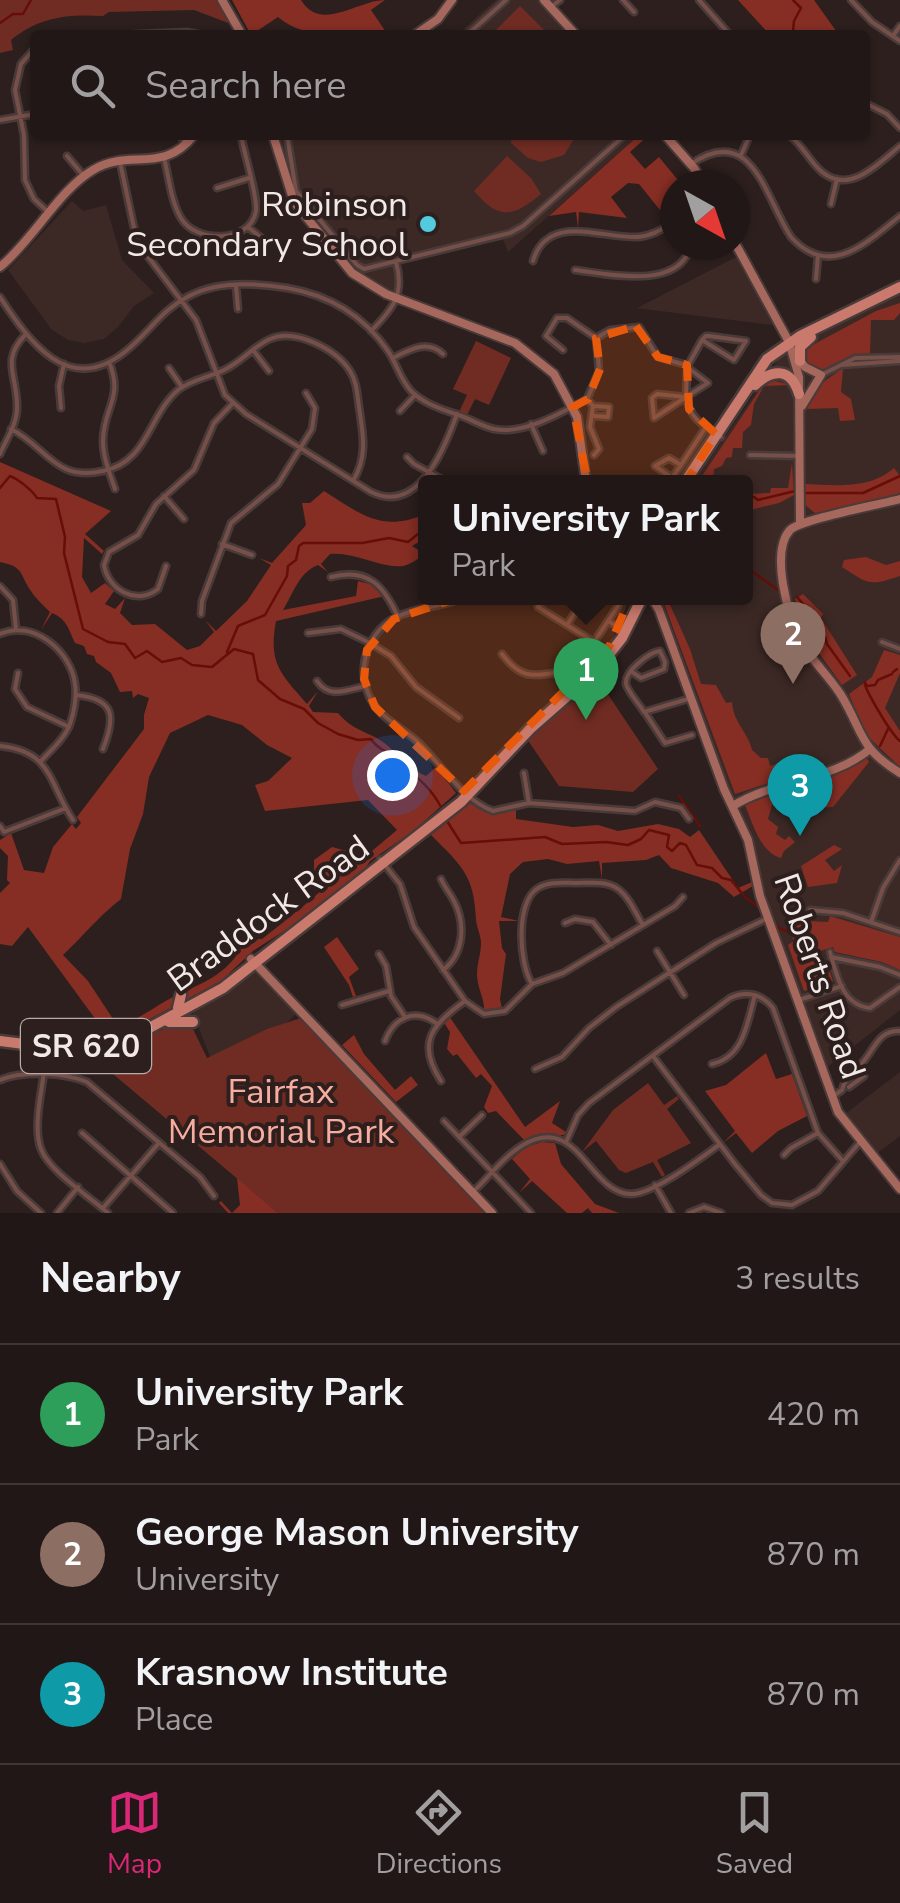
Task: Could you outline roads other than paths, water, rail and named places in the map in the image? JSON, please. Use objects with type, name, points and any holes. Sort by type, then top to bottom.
[{"type":"main road","points":[[692,475],[714,433],[757,371],[785,344],[900,290]]},
{"type":"main road","points":[[714,433],[785,344],[811,337],[900,290]]},
{"type":"main road","points":[[800,360],[800,347],[811,337]]},
{"type":"main road","points":[[754,385],[768,374],[782,372],[792,378],[800,394]]},
{"type":"main road","name":"Braddock Road","points":[[578,684],[634,605]]},
{"type":"main road","name":"Braddock Road","points":[[0,1038],[47,1048],[106,1043],[149,1028],[202,1001],[467,793],[613,651],[635,605]]},
{"type":"main road","name":"Braddock Road","points":[[0,1038],[95,1040],[124,1032],[178,1008],[253,962]]},
{"type":"main road","points":[[178,1008],[181,995]]},
{"type":"main road","points":[[149,1028],[177,1020],[193,1022]]},
{"type":"street","points":[[222,0],[239,30]]},
{"type":"street","points":[[422,30],[442,15],[452,0]]},
{"type":"street","points":[[473,30],[506,0]]},
{"type":"street","points":[[560,0],[548,4],[571,30]]},
{"type":"street","points":[[623,0],[634,12]]},
{"type":"street","points":[[699,0],[726,30]]},
{"type":"street","points":[[851,0],[867,18],[900,41]]},
{"type":"street","points":[[892,36],[900,26]]},
{"type":"street","points":[[30,53],[16,77],[15,90],[25,180],[34,199],[50,214]]},
{"type":"street","points":[[870,105],[900,128]]},
{"type":"street","points":[[0,120],[30,115]]},
{"type":"street","points":[[183,140],[187,144]]},
{"type":"street","points":[[0,267],[84,176],[100,166],[164,158],[190,140]]},
{"type":"street","points":[[164,158],[177,209],[188,227],[226,236],[248,227],[256,206],[242,140]]},
{"type":"street","points":[[274,140],[288,191],[302,215],[352,272],[398,298],[522,347],[554,374],[573,407],[582,438],[585,475]]},
{"type":"street","points":[[288,140],[296,192],[364,269],[501,236],[519,228],[620,140]]},
{"type":"street","points":[[669,140],[695,170]]},
{"type":"street","points":[[741,155],[748,140]]},
{"type":"street","points":[[795,140],[818,168],[837,179],[863,175],[900,146]]},
{"type":"street","points":[[691,164],[717,151],[741,155],[753,167],[791,237],[818,255],[852,252],[900,216]]},
{"type":"street","points":[[66,156],[84,176]]},
{"type":"street","points":[[120,162],[138,242],[204,334],[215,374],[232,404],[377,495],[395,498],[418,486]]},
{"type":"street","points":[[217,188],[249,178]]},
{"type":"street","points":[[831,204],[837,179]]},
{"type":"street","points":[[248,227],[265,241],[273,240]]},
{"type":"street","points":[[533,261],[538,250],[565,231],[640,237],[660,228]]},
{"type":"street","points":[[816,279],[818,255]]},
{"type":"street","points":[[576,270],[650,277],[683,260]]},
{"type":"street","points":[[744,260],[799,377],[798,521],[784,539],[779,556],[798,634],[841,696],[870,749],[900,773]]},
{"type":"street","points":[[371,331],[388,316],[398,298],[400,278],[396,262]]},
{"type":"street","points":[[236,286],[238,309]]},
{"type":"street","points":[[0,297],[42,353],[64,364],[86,366],[109,362],[127,350],[154,320],[202,291],[272,286],[310,294],[343,307],[371,331],[415,395],[432,406],[502,430],[531,424],[587,399],[599,371],[596,338]]},
{"type":"street","points":[[563,350],[546,336],[557,318],[567,318],[596,338]]},
{"type":"street","points":[[596,338],[610,330],[636,326],[644,332],[648,346],[658,357],[688,367],[708,382],[686,397],[654,418],[652,417],[654,396],[686,397]]},
{"type":"street","points":[[0,454],[17,405],[6,360],[12,346],[25,335]]},
{"type":"street","points":[[11,430],[62,468],[86,473],[109,470],[138,451],[164,405],[182,387],[215,374],[273,337],[292,336],[318,345],[346,365],[356,383],[364,446],[362,462],[353,480]]},
{"type":"street","points":[[674,475],[714,433],[691,413],[686,397],[688,367],[702,340],[706,336],[746,341],[734,360],[702,340]]},
{"type":"street","points":[[785,344],[821,375]]},
{"type":"street","points":[[392,358],[422,346],[436,348],[442,354]]},
{"type":"street","points":[[253,350],[269,371]]},
{"type":"street","points":[[800,410],[821,375],[841,364],[865,356],[900,359]]},
{"type":"street","points":[[109,362],[116,389],[103,436],[115,490]]},
{"type":"street","points":[[61,408],[59,386],[64,364]]},
{"type":"street","points":[[169,368],[182,387]]},
{"type":"street","points":[[201,614],[222,544],[235,518],[278,484],[315,420],[315,408],[306,393]]},
{"type":"street","points":[[400,411],[415,395]]},
{"type":"street","points":[[587,399],[593,406],[609,407],[608,417],[592,416]]},
{"type":"street","points":[[166,566],[158,589],[140,598],[110,582],[104,565],[112,549],[138,535],[164,496],[194,470],[217,419],[232,404]]},
{"type":"street","points":[[593,406],[590,427],[599,449],[594,456]]},
{"type":"street","points":[[426,475],[457,414]]},
{"type":"street","points":[[531,424],[543,452]]},
{"type":"street","points":[[750,455],[799,456]]},
{"type":"street","points":[[407,456],[434,475]]},
{"type":"street","points":[[668,475],[655,466],[669,458],[681,466]]},
{"type":"street","points":[[164,496],[184,519]]},
{"type":"street","points":[[798,521],[845,514],[900,499]]},
{"type":"street","points":[[798,504],[814,518]]},
{"type":"street","points":[[222,544],[252,554]]},
{"type":"street","points":[[331,577],[375,581],[386,592],[398,616]]},
{"type":"street","points":[[0,586],[13,600],[16,629]]},
{"type":"street","points":[[438,605],[398,616],[382,627],[370,643],[363,668],[365,686],[380,713],[419,742],[467,793],[493,811],[529,803],[635,811],[655,802],[680,808],[689,819]]},
{"type":"street","points":[[539,605],[594,642],[618,606]]},
{"type":"street","points":[[567,625],[580,605]]},
{"type":"street","name":"Roberts Road","points":[[656,605],[748,840],[768,918],[832,1098],[841,1118],[900,1189]]},
{"type":"street","points":[[608,621],[620,628]]},
{"type":"street","points":[[308,634],[341,628],[370,643],[391,656],[416,687],[459,718]]},
{"type":"street","points":[[0,634],[31,630],[48,641],[71,671],[76,695],[69,727],[40,762]]},
{"type":"street","points":[[882,642],[900,650]]},
{"type":"street","points":[[632,672],[641,678],[658,673],[666,666],[662,654],[652,652],[632,672],[627,685],[664,742],[692,735]]},
{"type":"street","points":[[502,654],[523,674],[534,677],[566,673],[578,684]]},
{"type":"street","points":[[18,674],[16,692],[24,704],[69,727]]},
{"type":"street","points":[[316,681],[334,693],[365,686]]},
{"type":"street","points":[[76,695],[97,699],[108,710],[112,727],[103,749]]},
{"type":"street","points":[[644,712],[690,698]]},
{"type":"street","points":[[0,746],[21,750],[40,762],[53,778],[73,820]]},
{"type":"street","points":[[733,806],[854,760],[870,749]]},
{"type":"street","points":[[524,773],[529,803]]},
{"type":"street","points":[[1,831],[66,808]]},
{"type":"street","points":[[872,922],[884,888],[900,860]]},
{"type":"street","points":[[382,861],[400,884],[412,924],[465,1001],[479,1013],[498,1014],[511,1007],[532,984],[567,971],[676,906],[683,897]]},
{"type":"street","points":[[441,879],[457,908],[461,942],[456,958],[443,970]]},
{"type":"street","points":[[532,984],[524,964],[524,908],[528,897],[541,886],[612,885],[625,896],[643,926]]},
{"type":"street","points":[[810,910],[844,913],[900,932]]},
{"type":"street","points":[[535,1069],[562,1057],[604,1016],[716,943],[768,918]]},
{"type":"street","points":[[565,923],[575,919],[593,922],[611,944]]},
{"type":"street","points":[[658,950],[684,995]]},
{"type":"street","points":[[379,954],[386,966],[389,991],[405,1017]]},
{"type":"street","points":[[900,976],[831,954],[849,1002],[867,1009],[900,987]]},
{"type":"street","points":[[253,962],[492,1213]]},
{"type":"street","points":[[800,1000],[842,986]]},
{"type":"street","points":[[342,1005],[389,991]]},
{"type":"street","points":[[566,1142],[585,1107],[730,998],[741,994],[766,1000],[775,1012],[818,1133],[842,1160]]},
{"type":"street","points":[[712,1064],[727,1060],[738,1048],[755,995]]},
{"type":"street","points":[[440,1081],[428,1052],[436,1024],[465,1001]]},
{"type":"street","points":[[385,1041],[405,1017],[422,1015],[436,1024]]},
{"type":"street","points":[[832,1098],[884,1035],[891,1030],[900,1031]]},
{"type":"street","points":[[47,1048],[40,1148],[48,1161],[108,1213]]},
{"type":"street","points":[[652,1056],[760,1195],[782,1206],[818,1191],[861,1143]]},
{"type":"street","points":[[849,1087],[861,1078],[852,1072]]},
{"type":"street","points":[[0,1080],[15,1075],[87,1082],[160,1142],[214,1196]]},
{"type":"street","points":[[459,1137],[482,1115]]},
{"type":"street","points":[[444,1121],[531,1213]]},
{"type":"street","points":[[784,1155],[789,1148],[818,1133]]},
{"type":"street","points":[[82,1134],[173,1213]]},
{"type":"street","points":[[473,1192],[529,1142],[546,1138],[566,1142],[615,1190],[635,1194],[655,1186],[720,1145]]},
{"type":"street","points":[[103,1208],[160,1142]]},
{"type":"street","points":[[0,1164],[13,1186],[42,1213]]},
{"type":"street","points":[[655,1186],[671,1213]]},
{"type":"street","points":[[56,1213],[78,1187]]},
{"type":"street","points":[[689,1213],[704,1207],[721,1213]]},
{"type":"waterway","points":[[0,23],[13,14],[23,14],[31,0]]},
{"type":"waterway","points":[[793,0],[801,8],[793,30]]},
{"type":"waterway","points":[[0,488],[10,476],[37,498],[56,499],[65,537],[64,553],[83,629],[108,642],[125,644],[135,658],[147,651],[162,662],[181,658],[192,665],[212,667],[234,649],[253,654],[258,680],[280,699],[304,709],[338,734],[371,739],[424,784],[441,807]]},
{"type":"waterway","points":[[805,493],[863,493],[900,476]]},
{"type":"waterway","points":[[753,497],[758,500],[795,491]]},
{"type":"waterway","points":[[227,652],[238,626],[265,615],[303,543],[362,543],[389,538],[408,542],[418,534]]},
{"type":"waterway","points":[[753,572],[778,590]]},
{"type":"waterway","points":[[797,597],[808,610],[809,619],[820,620],[827,644],[850,676]]},
{"type":"waterway","points":[[893,672],[897,669]]},
{"type":"waterway","points":[[892,674],[875,685],[865,685],[900,741]]},
{"type":"waterway","points":[[880,746],[888,729]]},
{"type":"waterway","points":[[679,796],[700,826]]},
{"type":"waterway","points":[[447,821],[461,843],[545,837],[562,844],[628,845],[649,830],[669,835],[667,847],[672,851],[680,843],[686,845],[697,865],[712,868],[722,878],[731,880],[761,909]]},
{"type":"waterway","points":[[770,915],[778,928],[792,933]]},
{"type":"place","name":"Robinson Secondary School","points":[[428,224]]},
{"type":"place","name":"George Mason University","points":[[793,684]]},
{"type":"place","name":"University Park","points":[[586,720]]},
{"type":"place","name":"Krasnow Institute","points":[[800,836]]},
{"type":"park label","name":"Fairfax Memorial Park","points":[[281,1111]]}]
